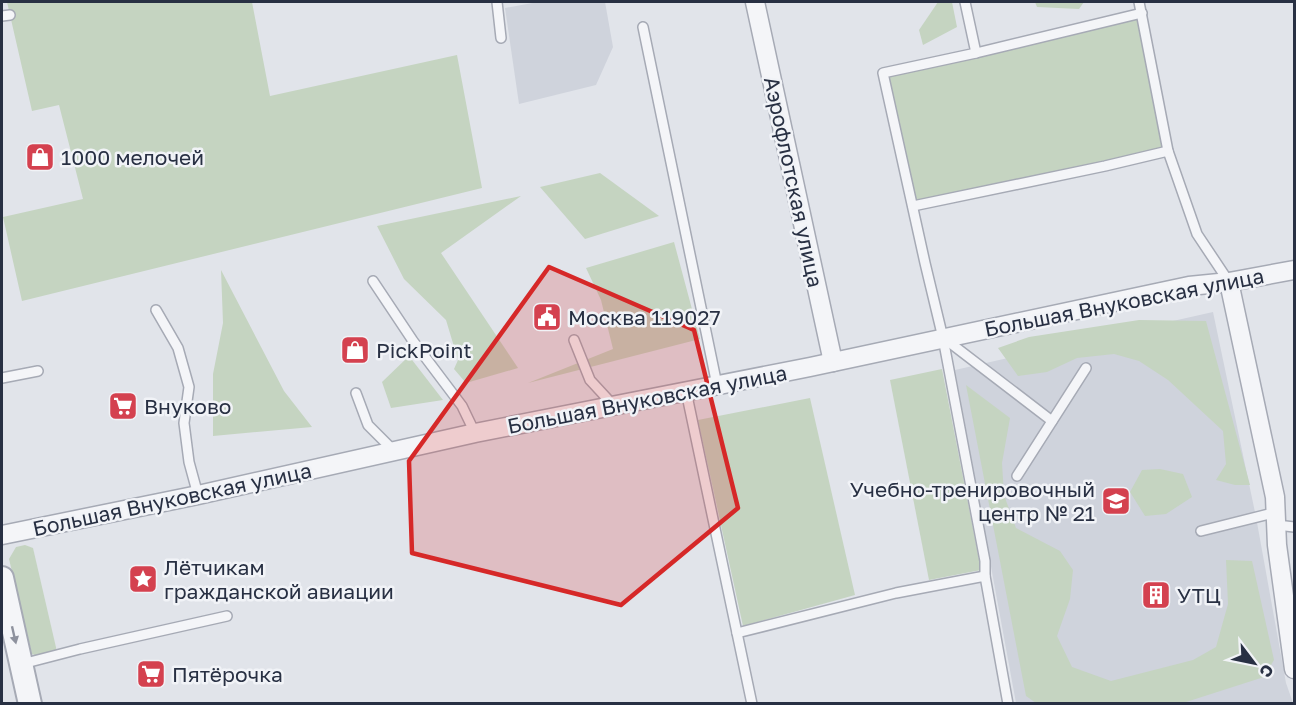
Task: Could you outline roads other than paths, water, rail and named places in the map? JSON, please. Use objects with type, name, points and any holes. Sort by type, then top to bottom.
[{"type":"street","name":"Аэрофлотская улица","points":[[755,2],[833,362]]},
{"type":"street","name":"Большая Внуковская улица","points":[[2,535],[198,495],[475,433],[833,362],[1189,286],[1229,282],[1294,270]]},
{"type":"street","points":[[1229,282],[1283,521],[1277,544],[1294,669]]},
{"type":"street","points":[[2,578],[30,704]]},
{"type":"lane","points":[[497,2],[501,38]]},
{"type":"lane","points":[[965,2],[976,53]]},
{"type":"lane","points":[[1139,2],[1168,151],[1197,234],[1229,282]]},
{"type":"lane","points":[[1008,704],[985,576],[985,561],[943,338],[883,73],[1142,14]]},
{"type":"lane","points":[[643,27],[717,385]]},
{"type":"lane","points":[[912,206],[1168,151]]},
{"type":"lane","points":[[373,281],[413,341],[462,406],[475,433]]},
{"type":"lane","points":[[156,310],[178,348],[189,387],[184,423],[189,462],[198,495]]},
{"type":"lane","points":[[943,338],[1052,421]]},
{"type":"lane","points":[[574,340],[590,380],[614,406]]},
{"type":"lane","points":[[1017,476],[1086,368]]},
{"type":"lane","points":[[2,378],[38,371]]},
{"type":"lane","points":[[686,392],[752,704]]},
{"type":"lane","points":[[356,393],[368,425],[395,452]]},
{"type":"lane","points":[[1202,531],[1283,521]]},
{"type":"lane","points":[[737,633],[887,595],[985,576]]},
{"type":"lane","points":[[21,665],[80,649],[227,616]]},
{"type":"place","name":"1000 мелочей","points":[[40,157]]},
{"type":"place","name":"Москва 119027","points":[[547,317]]},
{"type":"place","name":"PickPoint","points":[[355,350]]},
{"type":"place","name":"Внуково","points":[[123,406]]},
{"type":"place","name":"Учебно-тренировочный центр № 21","points":[[1116,501]]},
{"type":"place","name":"Лётчикам гражданской авиации","points":[[143,579]]},
{"type":"place","name":"УТЦ","points":[[1156,595]]},
{"type":"place","name":"Пятёрочка","points":[[151,674]]}]
